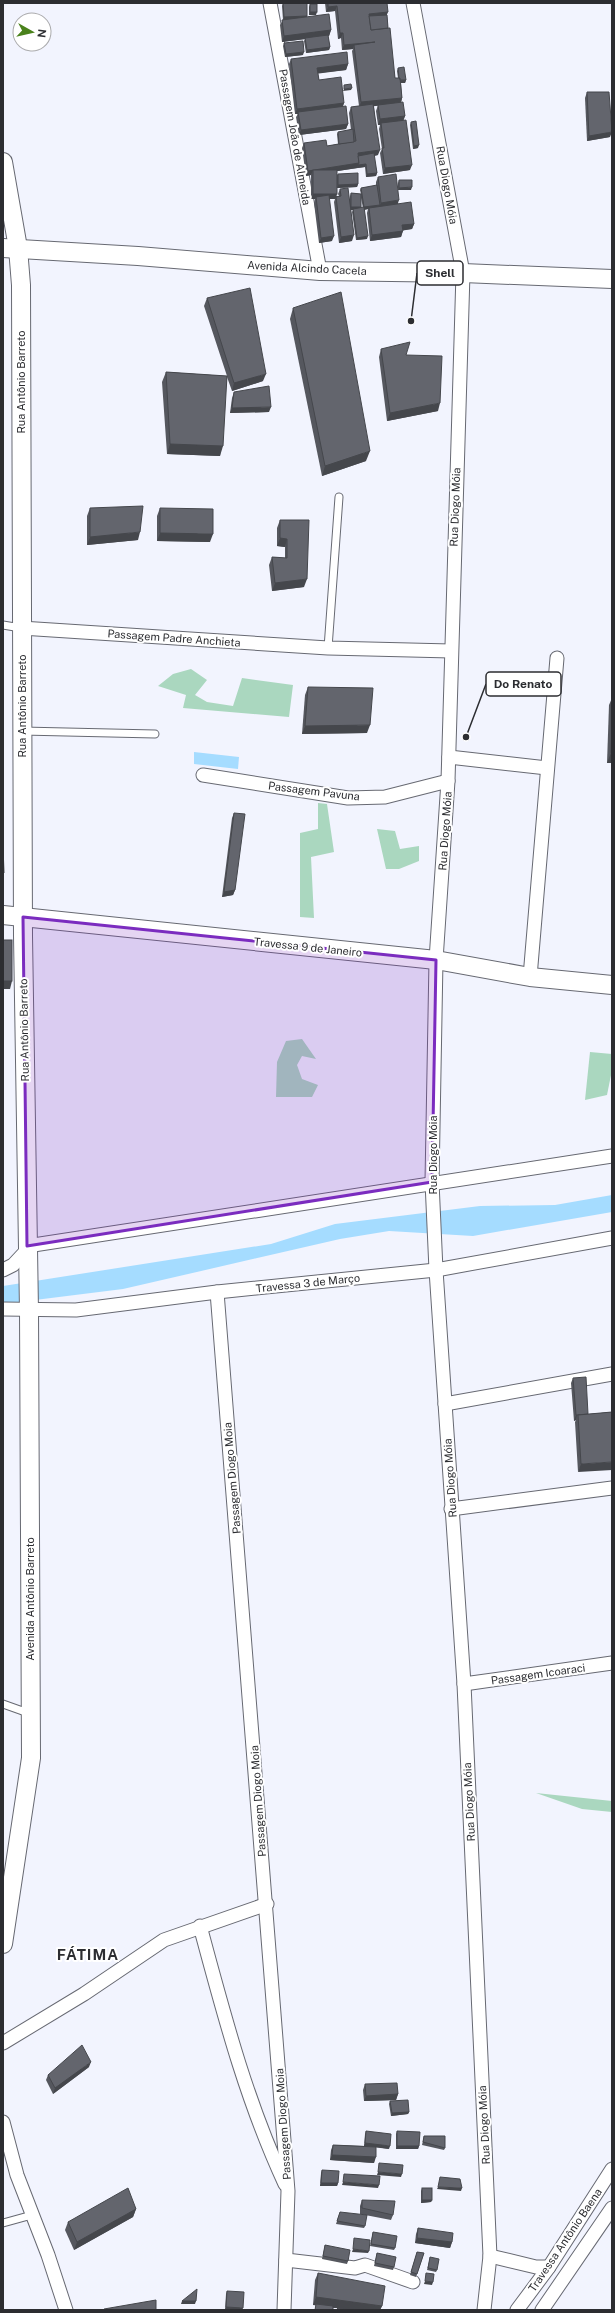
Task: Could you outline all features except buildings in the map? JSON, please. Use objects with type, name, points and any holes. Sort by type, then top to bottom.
[{"type":"main road","name":"Rua Antônio Barreto","points":[[3,162],[11,248],[21,285],[21,628],[27,1249]]},
{"type":"main road","name":"Avenida Alcindo Cacela","points":[[11,248],[320,271],[463,273],[612,279]]},
{"type":"main road","name":"Travessa 9 de Janeiro","points":[[3,915],[436,960],[530,977],[612,985]]},
{"type":"main road","name":"Avenida Antônio Barreto","points":[[3,1944],[31,1758],[29,1307],[27,1249]]},
{"type":"street","name":"Passagem João de Almeida","points":[[270,3],[320,271]]},
{"type":"street","name":"Rua Diogo Móia","points":[[413,3],[463,273],[449,757],[436,960],[432,1186],[436,1270],[464,1684],[490,2256],[484,2310]]},
{"type":"street","name":"Passagem Padre Anchieta","points":[[21,628],[328,648],[451,651]]},
{"type":"street","points":[[530,977],[556,658]]},
{"type":"street","points":[[449,757],[547,768]]},
{"type":"street","name":"Passagem Pavuna","points":[[203,775],[348,798],[384,797],[448,781]]},
{"type":"street","points":[[3,1270],[13,1265],[27,1249],[432,1186],[612,1156]]},
{"type":"street","name":"Travessa 3 de Março","points":[[3,1309],[29,1307],[76,1310],[217,1292],[436,1270],[612,1238]]},
{"type":"street","name":"Passagem Diogo Moia","points":[[217,1292],[267,1904],[288,2191],[284,2310]]},
{"type":"street","points":[[445,1404],[612,1374]]},
{"type":"street","points":[[452,1509],[612,1488]]},
{"type":"street","name":"Passagem Icoaraci","points":[[464,1684],[612,1663]]},
{"type":"street","points":[[3,2043],[84,1994],[164,1940],[200,1926],[267,1904]]},
{"type":"street","points":[[200,1926],[245,2086],[264,2139],[288,2191]]},
{"type":"street","points":[[3,2122],[17,2175],[48,2255],[66,2310]]},
{"type":"street","name":"Travessa Antônio Baena","points":[[517,2310],[549,2267],[612,2170]]},
{"type":"street","name":"Travessa Antônio Baena","points":[[542,2310],[612,2208]]},
{"type":"street","points":[[490,2256],[536,2267],[549,2267]]},
{"type":"street","points":[[286,2260],[355,2268],[365,2265],[413,2282]]},
{"type":"lane","points":[[328,648],[339,497]]},
{"type":"lane","points":[[3,625],[21,628]]},
{"type":"lane","points":[[22,731],[155,734]]},
{"type":"lane","points":[[3,1704],[31,1714]]},
{"type":"lane","points":[[3,2223],[32,2215]]},
{"type":"highlighted area","points":[[23,917],[436,960],[432,1182],[27,1246]]},
{"type":"green space","points":[[191,669],[207,680],[195,695],[207,702],[233,706],[242,678],[293,685],[289,717],[183,708],[186,695],[158,686],[173,674]]},
{"type":"green space","points":[[318,803],[327,804],[334,852],[311,857],[314,918],[300,917],[300,833],[318,829]]},
{"type":"green space","points":[[377,829],[395,831],[400,849],[419,846],[419,861],[399,869],[386,869]]},
{"type":"green space","points":[[302,1039],[316,1059],[302,1056],[297,1065],[302,1079],[318,1085],[312,1097],[276,1097],[277,1062],[286,1041]]},
{"type":"green space","points":[[590,1052],[612,1054],[612,1070],[607,1095],[585,1100]]},
{"type":"green space","points":[[536,1793],[612,1801],[612,1812],[582,1809]]},
{"type":"water","points":[[194,752],[239,757],[238,769],[194,764]]},
{"type":"water","points":[[612,1195],[612,1212],[473,1236],[389,1231],[340,1239],[123,1289],[3,1304],[3,1286],[271,1244],[335,1224],[480,1206],[555,1205]]},
{"type":"place","name":"Shell","points":[[411,321]]},
{"type":"place","name":"Do Renato","points":[[466,737]]},
{"type":"district","name":"FÁTIMA","points":[[88,1954]]}]
